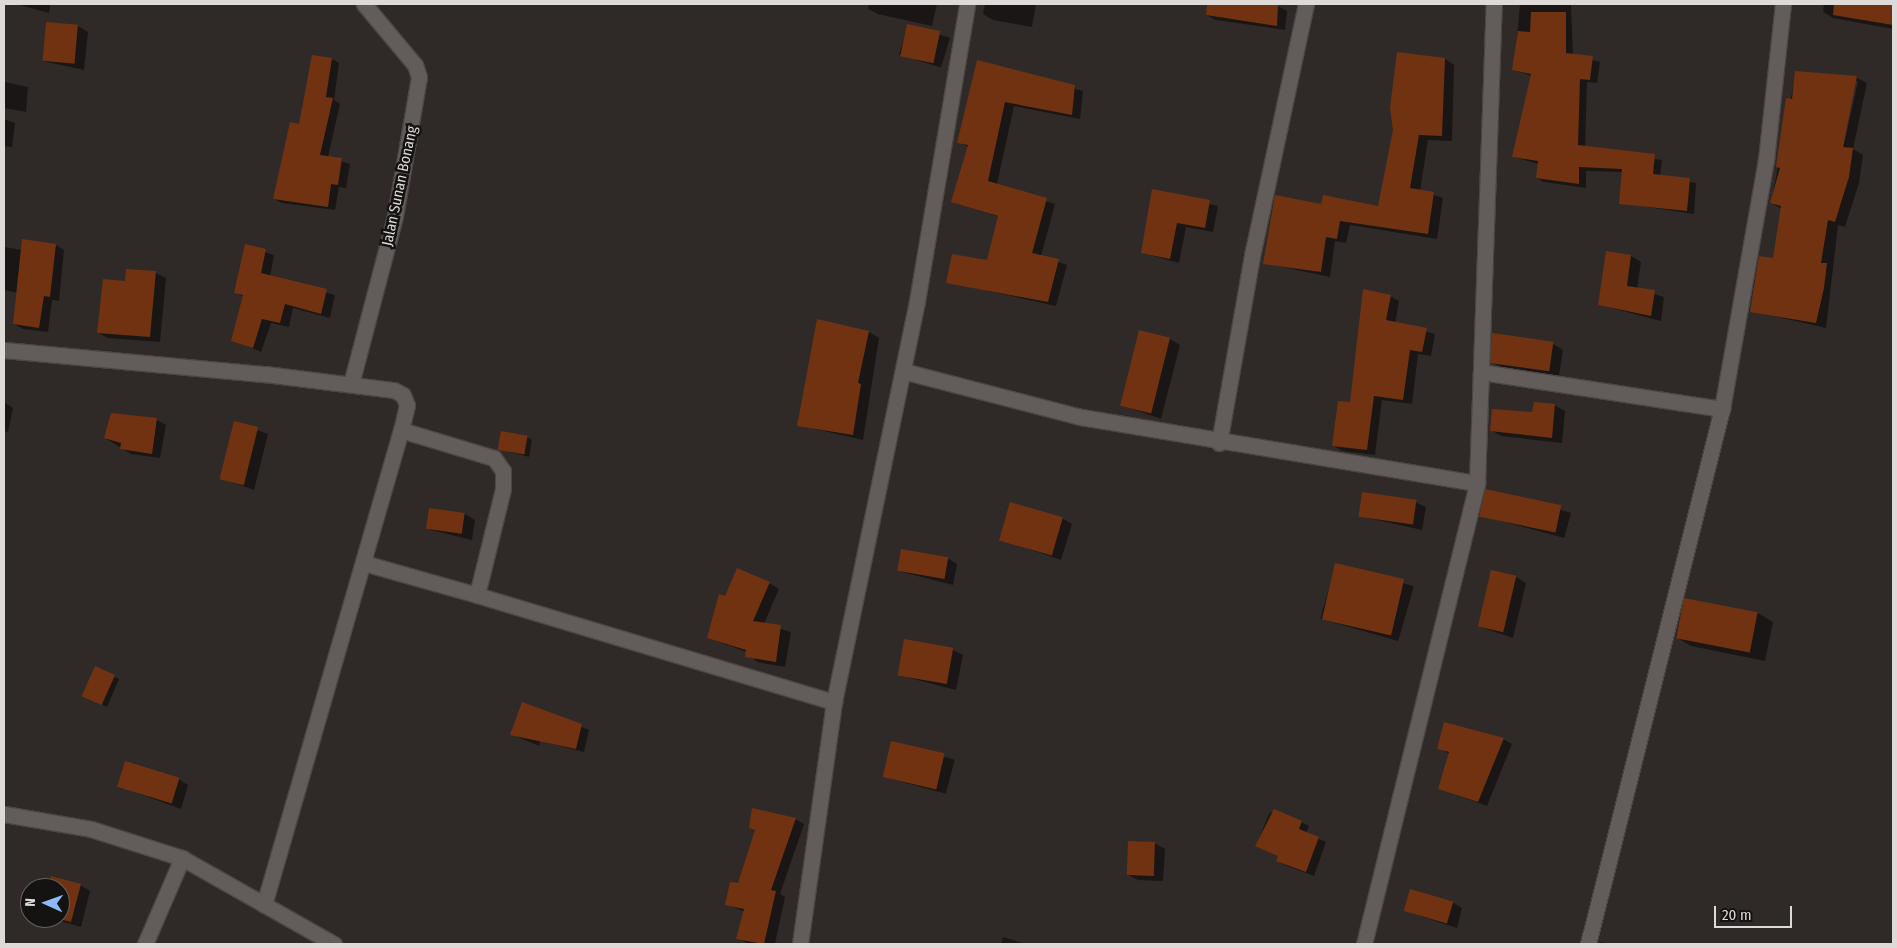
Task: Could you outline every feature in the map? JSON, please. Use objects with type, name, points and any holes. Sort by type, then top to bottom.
[{"type":"street","name":"Jalan Sunan Bonang","points":[[351,384],[395,216],[418,87],[415,65],[364,4]]},
{"type":"street","points":[[800,944],[834,702],[903,371],[967,4]]},
{"type":"street","points":[[1219,443],[1253,251],[1306,4]]},
{"type":"street","points":[[1364,944],[1477,483],[1494,4]]},
{"type":"street","points":[[1588,944],[1722,410],[1766,160],[1783,4]]},
{"type":"street","points":[[4,350],[351,384],[403,395],[407,405],[401,430],[264,905]]},
{"type":"street","points":[[903,371],[1072,415],[1219,443],[1477,483]]},
{"type":"street","points":[[1481,372],[1722,410]]},
{"type":"street","points":[[401,430],[494,458],[503,471],[504,489],[477,595]]},
{"type":"street","points":[[364,563],[834,702]]},
{"type":"street","points":[[4,814],[91,829],[182,858],[334,944]]},
{"type":"street","points":[[145,944],[182,858]]},
{"type":"building","points":[[1207,4],[1278,5],[1277,26],[1206,15]]},
{"type":"building","points":[[1834,4],[1893,4],[1893,25],[1833,15]]},
{"type":"building","points":[[1531,12],[1566,12],[1566,53],[1593,56],[1590,80],[1580,79],[1578,145],[1655,154],[1653,174],[1690,178],[1687,211],[1619,204],[1622,169],[1579,167],[1579,184],[1536,178],[1538,161],[1512,157],[1531,74],[1512,70],[1518,31],[1530,32]]},
{"type":"building","points":[[46,22],[78,25],[74,64],[43,61]]},
{"type":"building","points":[[907,24],[940,31],[933,63],[900,56]]},
{"type":"building","points":[[1397,52],[1445,58],[1442,136],[1419,135],[1410,188],[1434,192],[1428,234],[1340,221],[1337,239],[1326,237],[1321,272],[1263,264],[1275,195],[1321,204],[1323,195],[1378,206],[1393,130],[1390,108]]},
{"type":"building","points":[[312,55],[332,58],[326,97],[333,98],[320,155],[342,158],[338,185],[331,184],[328,207],[273,199],[290,122],[299,124]]},
{"type":"building","points":[[977,60],[1075,85],[1072,115],[1005,102],[988,181],[1047,198],[1032,253],[1059,259],[1048,302],[946,283],[952,254],[987,260],[998,216],[951,202],[968,145],[957,143]]},
{"type":"building","points":[[1795,71],[1857,76],[1843,147],[1853,148],[1849,177],[1835,222],[1828,220],[1821,263],[1827,263],[1824,288],[1816,323],[1750,312],[1759,256],[1773,258],[1781,206],[1770,203],[1780,168],[1776,167],[1786,98],[1792,99]]},
{"type":"building","points":[[1152,189],[1210,200],[1205,228],[1177,223],[1170,259],[1141,253]]},
{"type":"building","points":[[22,239],[56,244],[50,297],[44,296],[39,328],[13,324]]},
{"type":"building","points":[[245,244],[266,249],[261,273],[327,289],[321,314],[285,304],[280,323],[262,319],[253,348],[231,341],[243,295],[234,293]]},
{"type":"building","points":[[1606,251],[1631,255],[1627,286],[1655,290],[1651,316],[1598,305]]},
{"type":"building","points":[[126,269],[156,271],[150,337],[97,333],[103,279],[125,281]]},
{"type":"building","points":[[1363,289],[1391,295],[1386,320],[1427,328],[1422,352],[1410,350],[1403,400],[1374,396],[1367,450],[1332,446],[1338,401],[1350,402]]},
{"type":"building","points":[[817,319],[869,331],[858,383],[861,384],[853,435],[797,426]]},
{"type":"building","points":[[1139,330],[1170,338],[1151,413],[1120,406]]},
{"type":"building","points":[[1492,333],[1553,342],[1549,371],[1488,363]]},
{"type":"building","points":[[1534,402],[1555,404],[1552,438],[1490,431],[1492,409],[1532,412]]},
{"type":"building","points":[[111,413],[157,418],[152,454],[120,449],[121,443],[104,438]]},
{"type":"building","points":[[234,421],[258,427],[244,485],[219,479]]},
{"type":"building","points":[[501,431],[528,436],[524,454],[498,450]]},
{"type":"building","points":[[1485,489],[1561,505],[1555,533],[1479,516]]},
{"type":"building","points":[[1362,492],[1416,500],[1413,524],[1359,517]]},
{"type":"building","points":[[1010,502],[1063,517],[1052,556],[999,540]]},
{"type":"building","points":[[429,508],[465,513],[462,534],[426,529]]},
{"type":"building","points":[[901,549],[948,557],[944,579],[897,571]]},
{"type":"building","points":[[1335,563],[1404,579],[1391,635],[1322,620]]},
{"type":"building","points":[[737,568],[770,582],[753,621],[781,625],[776,662],[745,657],[746,650],[707,638],[719,594],[725,596]]},
{"type":"building","points":[[1491,570],[1516,576],[1503,632],[1478,627]]},
{"type":"building","points":[[1684,598],[1758,612],[1750,653],[1676,638]]},
{"type":"building","points":[[904,639],[953,648],[947,684],[898,675]]},
{"type":"building","points":[[95,666],[115,675],[102,705],[82,696]]},
{"type":"building","points":[[522,702],[582,724],[576,749],[510,735]]},
{"type":"building","points":[[1444,722],[1504,738],[1478,802],[1438,789],[1449,752],[1437,749]]},
{"type":"building","points":[[891,741],[945,753],[936,789],[883,777]]},
{"type":"building","points":[[125,761],[180,778],[172,803],[117,787]]},
{"type":"building","points":[[752,808],[796,818],[771,890],[776,891],[764,944],[736,939],[744,909],[725,905],[730,882],[738,883],[755,830],[749,828]]},
{"type":"building","points":[[1274,809],[1302,821],[1299,829],[1319,837],[1306,872],[1276,861],[1278,856],[1255,846]]},
{"type":"building","points":[[1128,841],[1155,842],[1154,876],[1127,875]]},
{"type":"building","points":[[70,881],[81,884],[70,922]]},
{"type":"building","points":[[1410,889],[1453,901],[1447,924],[1404,911]]}]
